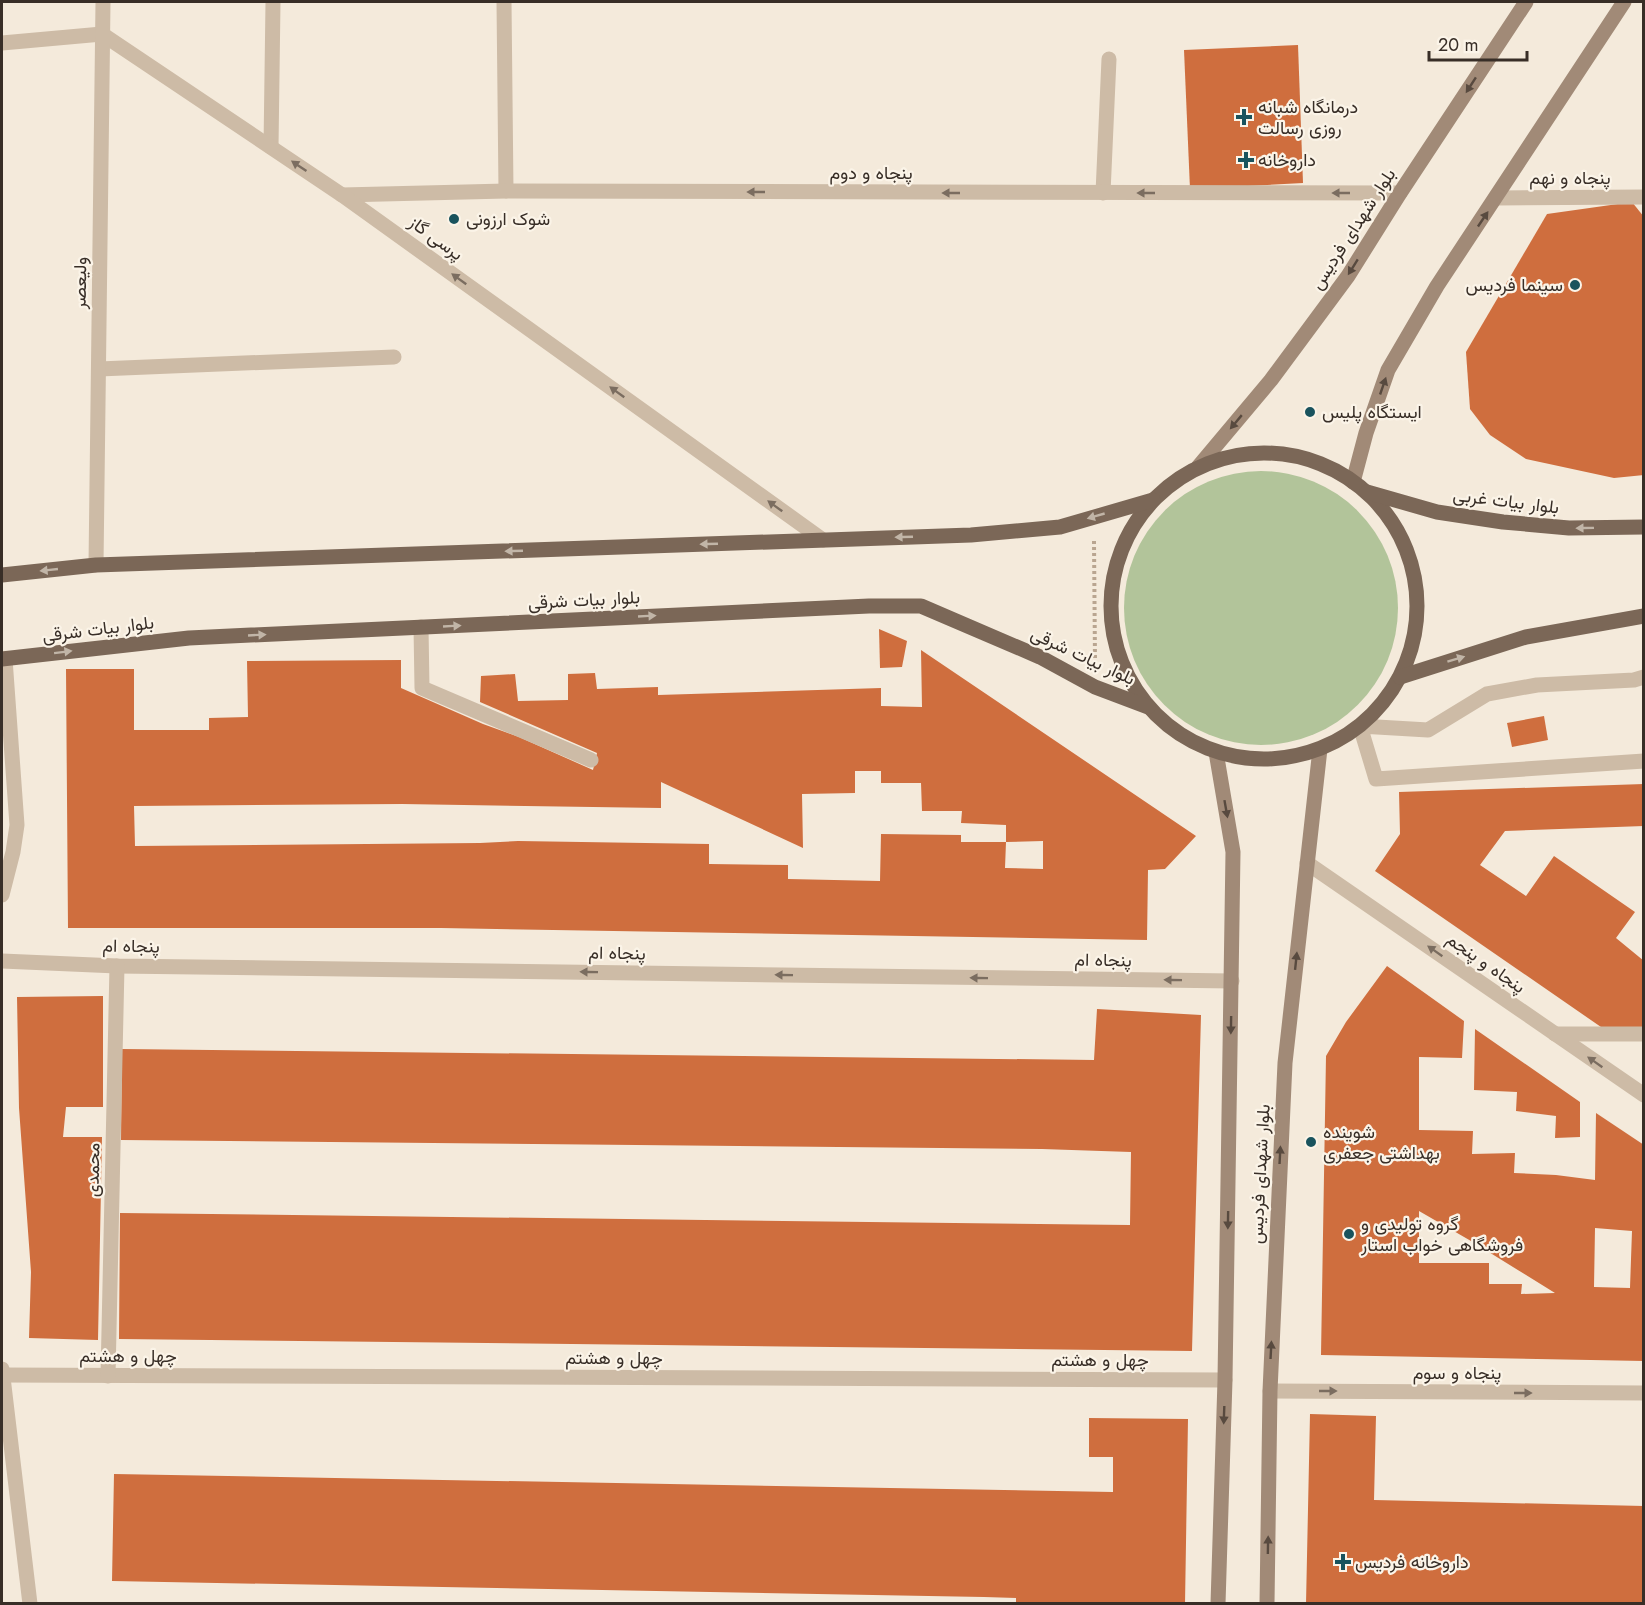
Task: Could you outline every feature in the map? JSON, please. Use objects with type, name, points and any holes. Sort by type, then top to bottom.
[{"type":"main road","name":"بلوار شهدای فردیس","points":[[1198,467],[1271,380],[1348,276],[1526,2]]},
{"type":"main road","points":[[1353,482],[1366,433],[1388,370],[1437,286],[1624,2]]},
{"type":"main road","points":[[1269,453],[1304,458],[1338,471],[1353,482],[1367,492],[1394,523],[1411,559],[1418,599],[1414,639],[1400,677],[1383,703],[1360,726],[1320,749],[1268,759],[1216,752],[1179,734],[1148,707],[1124,669],[1111,625],[1112,580],[1127,537],[1153,500],[1174,481],[1198,467],[1233,456],[1269,453]]},
{"type":"main road","name":"بلوار بیات غربی","points":[[1367,492],[1437,512],[1503,522],[1569,528],[1644,527]]},
{"type":"main road","points":[[2,575],[96,565],[971,534],[1060,527],[1153,500]]},
{"type":"main road","name":"بلوار بیات شرقی","points":[[3,659],[189,638],[869,606],[921,606],[1040,657],[1095,687],[1148,707]]},
{"type":"main road","points":[[1400,677],[1526,637],[1644,616]]},
{"type":"main road","name":"بلوار شهدای فردیس","points":[[1267,1604],[1270,1391],[1285,1063],[1320,749]]},
{"type":"main road","name":"بلوار شهدای فردیس","points":[[1216,752],[1233,852],[1225,1380],[1218,1604]]},
{"type":"street","name":"ولیعصر","points":[[96,565],[103,2]]},
{"type":"street","points":[[271,147],[273,2]]},
{"type":"street","points":[[504,2],[506,191]]},
{"type":"street","points":[[2,44],[102,34]]},
{"type":"street","name":"پرسی گاز","points":[[102,34],[342,195],[823,540]]},
{"type":"street","points":[[1103,193],[1109,59]]},
{"type":"street","name":"پنجاه و دوم","points":[[342,195],[506,191],[1400,193]]},
{"type":"street","name":"پنجاه و نهم","points":[[1497,198],[1644,197]]},
{"type":"street","points":[[99,369],[394,357]]},
{"type":"street","points":[[421,627],[423,688],[591,760]]},
{"type":"street","points":[[2,895],[7,852],[17,825],[3,659]]},
{"type":"street","points":[[1644,677],[1634,680],[1537,685],[1487,694],[1428,730],[1360,726],[1376,778],[1644,760]]},
{"type":"street","name":"پنجاه و پنجم","points":[[1307,863],[1644,1095]]},
{"type":"street","name":"پنجاه ام","points":[[2,961],[117,966],[1232,981]]},
{"type":"street","name":"محمدی","points":[[108,1376],[117,966]]},
{"type":"street","points":[[1555,1034],[1644,1034]]},
{"type":"street","points":[[2,1369],[30,1604]]},
{"type":"street","name":"چهل و هشتم","points":[[2,1375],[1225,1380]]},
{"type":"street","name":"پنجاه و سوم","points":[[1270,1391],[1644,1394]]},
{"type":"path","points":[[1094,517],[1095,687]]},
{"type":"green space","points":[[1248,471],[1274,471],[1314,481],[1337,494],[1358,511],[1375,532],[1388,555],[1396,581],[1398,608],[1396,635],[1388,661],[1375,684],[1358,705],[1326,729],[1301,740],[1274,745],[1248,745],[1221,740],[1196,729],[1174,714],[1155,695],[1140,673],[1129,648],[1124,621],[1124,595],[1129,568],[1140,543],[1155,521],[1174,502],[1196,487],[1221,476]]},
{"type":"building","name":"درمانگاه شبانه روزی رسالت","points":[[1298,45],[1303,183],[1190,189],[1184,50]]},
{"type":"building","name":"سینما فردیس","points":[[1632,202],[1644,217],[1644,475],[1614,478],[1526,459],[1490,435],[1470,409],[1466,352],[1547,214]]},
{"type":"building","points":[[879,629],[907,641],[902,667],[880,668]]},
{"type":"building","points":[[921,650],[1196,836],[1165,869],[1148,870],[1147,940],[441,928],[68,928],[66,669],[134,669],[134,730],[209,730],[209,718],[248,717],[247,661],[401,660],[401,688],[593,770],[597,753],[480,702],[481,676],[515,674],[518,701],[568,700],[568,674],[595,673],[597,689],[658,687],[658,695],[881,688],[881,706],[922,707]],"holes":[[[855,771],[881,771],[881,783],[921,783],[922,811],[962,811],[961,823],[1006,825],[1006,842],[961,842],[961,835],[881,834],[880,881],[788,879],[788,865],[709,864],[709,844],[518,841],[135,846],[134,806],[402,804],[661,808],[661,782],[803,848],[802,794],[855,793]],[[1043,841],[1043,869],[1005,868],[1006,842]]]},
{"type":"building","points":[[1544,716],[1548,740],[1512,747],[1507,723]]},
{"type":"building","points":[[1644,784],[1644,826],[1505,831],[1480,865],[1526,896],[1554,856],[1635,912],[1616,938],[1644,961],[1644,1027],[1601,1027],[1375,871],[1400,834],[1399,792]]},
{"type":"building","points":[[1387,966],[1464,1021],[1462,1058],[1419,1057],[1419,1130],[1473,1131],[1472,1154],[1515,1153],[1514,1173],[1595,1180],[1596,1113],[1644,1145],[1644,1361],[1321,1355],[1326,1056],[1346,1022]],"holes":[[[1419,1211],[1471,1241],[1555,1293],[1521,1294],[1522,1284],[1489,1284],[1489,1263],[1419,1263]],[[1595,1228],[1632,1231],[1630,1288],[1594,1287]]]},
{"type":"building","points":[[103,996],[103,1107],[66,1107],[63,1137],[102,1137],[98,1340],[29,1338],[31,1272],[19,1108],[17,997]]},
{"type":"building","points":[[1097,1009],[1201,1015],[1192,1351],[119,1339],[120,1213],[1130,1225],[1131,1152],[1042,1149],[121,1140],[122,1049],[1094,1060]]},
{"type":"building","points":[[1475,1029],[1580,1102],[1580,1137],[1555,1138],[1556,1116],[1516,1111],[1517,1092],[1474,1090]]},
{"type":"building","points":[[1310,1414],[1376,1416],[1374,1500],[1644,1506],[1644,1604],[1306,1604]]},
{"type":"building","points":[[1089,1418],[1188,1419],[1185,1604],[1016,1604],[1016,1598],[984,1597],[112,1581],[114,1474],[1113,1492],[1113,1457],[1089,1457]]},
{"type":"place","name":"درمانگاه شبانه روزی رسالت","points":[[1244,117]]},
{"type":"place","name":"داروخانه","points":[[1246,160]]},
{"type":"place","name":"شوک ارزونی","points":[[454,219]]},
{"type":"place","name":"سینما فردیس","points":[[1575,285]]},
{"type":"place","name":"ایستگاه پلیس","points":[[1310,412]]},
{"type":"place","name":"شوینده بهداشتی جعفری","points":[[1311,1142]]},
{"type":"place","name":"گروه تولیدی و فروشگاهی خواب استار","points":[[1349,1234]]},
{"type":"place","name":"داروخانه فردیس","points":[[1343,1562]]}]
